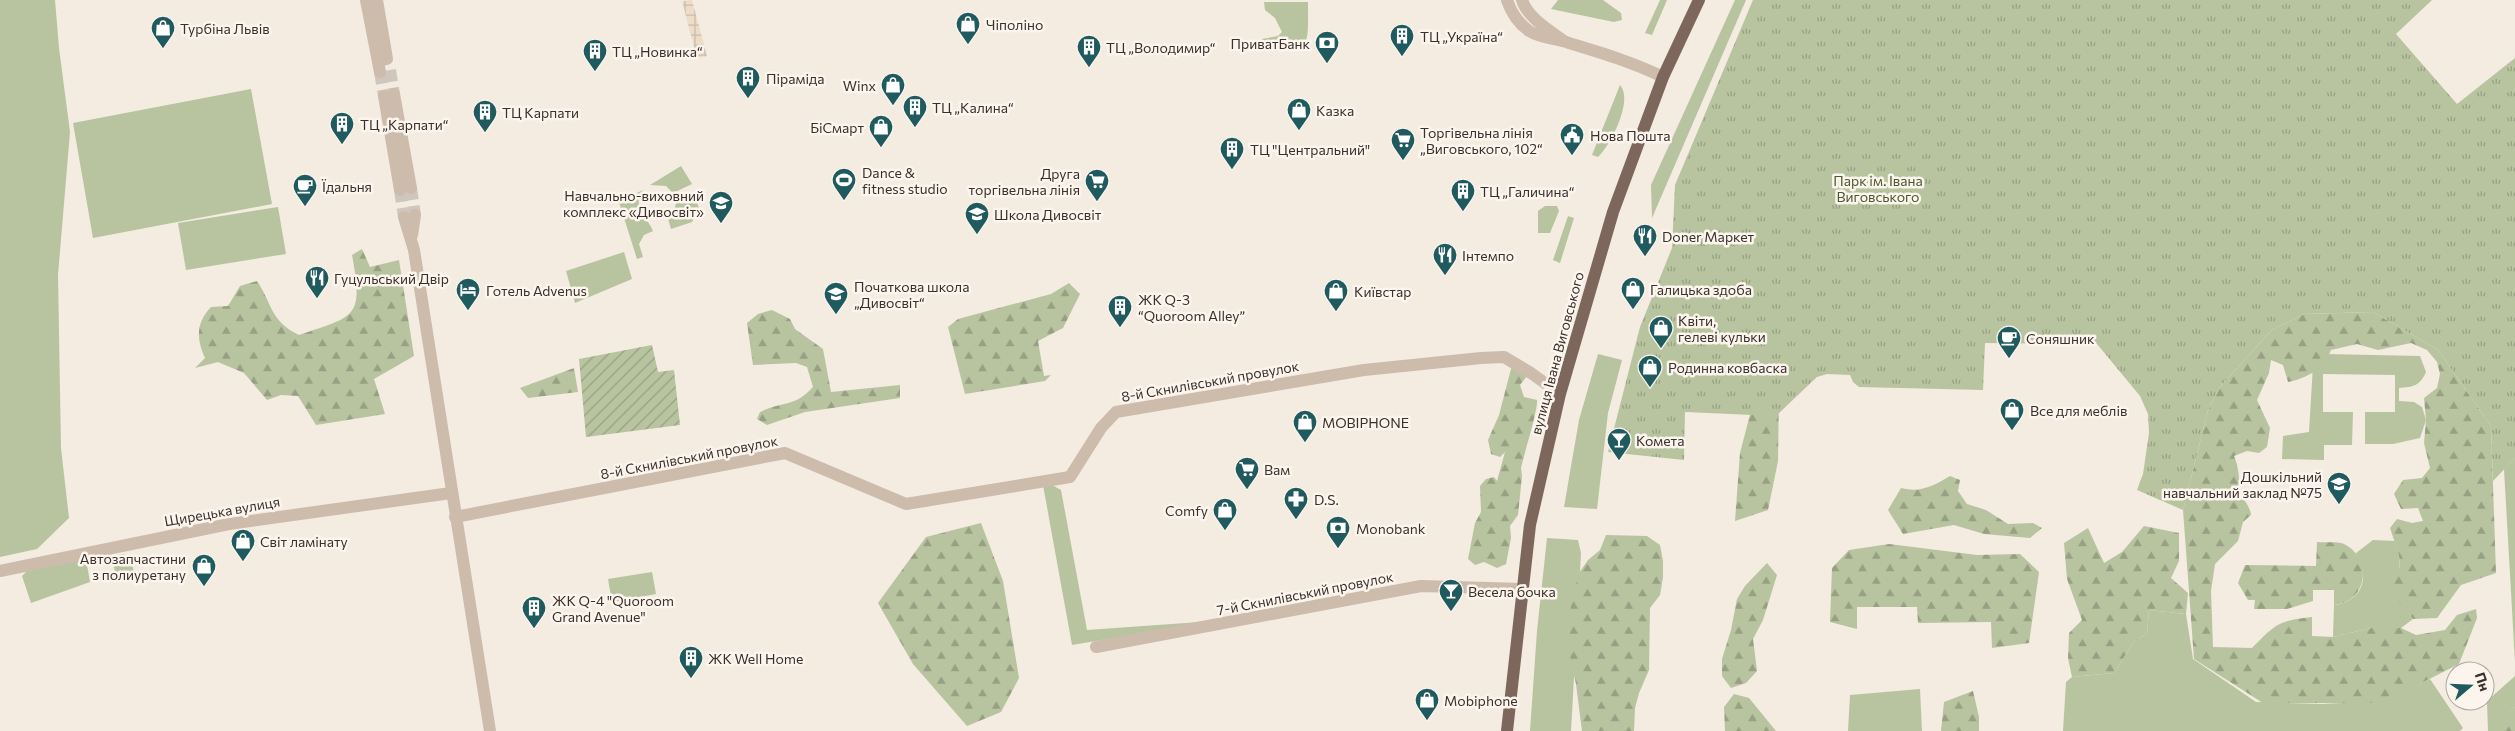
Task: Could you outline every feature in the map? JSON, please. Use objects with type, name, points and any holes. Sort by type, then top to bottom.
[{"type":"main road","name":"вулиця Івана Виговського","points":[[1507,731],[1530,525],[1560,394],[1610,220],[1663,77],[1700,0]]},
{"type":"street","points":[[366,0],[383,65],[376,0]]},
{"type":"street","points":[[1507,0],[1512,13],[1528,30],[1548,39],[1564,41],[1625,59],[1663,77]]},
{"type":"street","points":[[1522,0],[1525,8],[1537,20],[1564,41]]},
{"type":"street","points":[[389,95],[406,189]]},
{"type":"street","points":[[410,216],[451,493],[490,731]]},
{"type":"street","name":"8-й Скнилівський провулок","points":[[455,517],[786,453],[906,504],[1070,476],[1101,428],[1116,412],[1326,376],[1446,360],[1504,357],[1532,373],[1560,394]]},
{"type":"street","name":"Щирецька вулиця","points":[[0,571],[229,524],[451,493]]},
{"type":"street","name":"7-й Скнилівський провулок","points":[[1096,647],[1421,586],[1522,589]]},
{"type":"green space","points":[[0,0],[55,0],[70,132],[58,275],[61,448],[69,518],[37,549],[0,557]]},
{"type":"green space","points":[[1558,0],[1603,0],[1621,13],[1622,20],[1614,22],[1551,9]]},
{"type":"green space","points":[[1660,0],[1667,0],[1652,35],[1645,33]]},
{"type":"green space","points":[[1735,0],[1746,0],[1652,218],[1651,185]]},
{"type":"green space","name":"Парк ім. Івана Виговського","points":[[1753,0],[2432,0],[2396,34],[2457,104],[2515,58],[2515,458],[2493,481],[2491,426],[2438,350],[2373,312],[2304,314],[2272,330],[2219,388],[2208,410],[2183,510],[2137,490],[2143,474],[2149,433],[2148,414],[2140,396],[2097,344],[1985,343],[1983,390],[1859,387],[1853,382],[1850,375],[1827,374],[1817,377],[1776,416],[1685,412],[1684,460],[1608,452],[1640,327],[1672,248],[1675,185]]},
{"type":"green space","points":[[1264,2],[1308,2],[1308,29],[1304,44],[1291,50],[1263,51],[1260,48],[1259,43],[1262,39],[1278,36],[1282,32],[1275,18],[1265,10]]},
{"type":"green space","points":[[1620,85],[1624,92],[1624,101],[1619,122],[1603,151],[1598,157],[1592,155]]},
{"type":"green space","points":[[251,89],[272,204],[93,238],[73,123]]},
{"type":"green space","points":[[681,166],[692,184],[673,193],[666,186],[650,185]]},
{"type":"green space","points":[[643,190],[639,206],[653,231],[644,235],[639,244],[643,257],[637,259],[619,202]]},
{"type":"green space","points":[[695,197],[699,208],[692,222],[671,229],[668,219],[674,211],[676,203]]},
{"type":"green space","points":[[1545,206],[1557,206],[1559,211],[1550,233],[1538,233],[1538,211]]},
{"type":"green space","points":[[278,207],[286,254],[186,270],[178,223]]},
{"type":"green space","points":[[1568,216],[1574,218],[1560,263],[1553,260]]},
{"type":"green space","points":[[362,249],[370,267],[399,260],[414,356],[374,379],[385,414],[316,425],[298,396],[281,395],[267,400],[244,373],[218,362],[195,368],[205,358],[199,337],[202,319],[211,307],[228,306],[240,286],[257,281],[277,318],[282,324],[299,335],[344,318],[351,312],[357,292],[352,255]]},
{"type":"green space","points":[[624,252],[632,279],[575,303],[566,271]]},
{"type":"green space","points":[[1069,283],[1080,294],[1063,328],[1038,341],[1044,376],[1051,375],[1045,381],[965,394],[948,327],[958,319],[1051,294]]},
{"type":"green space","points":[[772,310],[790,319],[795,329],[823,349],[831,392],[900,385],[900,398],[805,412],[767,425],[757,419],[760,412],[794,401],[813,387],[807,367],[796,363],[753,365],[747,323],[758,314]]},
{"type":"green space","points":[[2373,312],[2438,350],[2491,426],[2496,573],[2461,585],[2437,618],[2413,619],[2389,590],[2387,575],[2400,568],[2399,555],[2390,528],[2397,519],[2412,523],[2423,521],[2418,508],[2401,509],[2394,494],[2403,480],[2422,478],[2430,468],[2424,443],[2426,420],[2424,398],[2437,388],[2440,374],[2437,362],[2427,350],[2411,343],[2378,350],[2357,344],[2331,350],[2323,368],[2288,382],[2283,365],[2271,360],[2269,373],[2257,400],[2270,428],[2267,447],[2259,453],[2247,451],[2234,456],[2241,493],[2251,515],[2243,522],[2238,541],[2215,564],[2211,591],[2213,647],[2252,648],[2278,625],[2291,620],[2312,617],[2312,636],[2333,637],[2371,628],[2401,628],[2416,635],[2445,630],[2457,615],[2476,609],[2477,618],[2460,661],[2445,661],[2445,671],[2382,703],[2263,703],[2194,659],[2183,510],[2208,410],[2219,388],[2272,330],[2304,314]]},
{"type":"green space","points":[[652,345],[658,372],[674,370],[680,425],[586,437],[579,359]]},
{"type":"green space","points":[[1598,354],[1622,360],[1608,413],[1597,509],[1564,507],[1579,420]]},
{"type":"green space","points":[[2326,354],[2420,356],[2426,372],[2416,385],[2399,388],[2399,401],[2414,402],[2422,407],[2426,420],[2420,438],[2393,444],[2365,444],[2365,412],[2395,412],[2395,375],[2323,374],[2323,412],[2353,412],[2352,445],[2324,445],[2324,460],[2282,459],[2283,436],[2309,432],[2313,365]]},
{"type":"green space","points":[[1512,365],[1527,376],[1520,385],[1524,397],[1537,400],[1537,405],[1521,468],[1522,476],[1518,515],[1510,526],[1511,538],[1506,564],[1497,568],[1484,562],[1475,565],[1468,559],[1475,523],[1481,512],[1480,486],[1486,479],[1494,477],[1497,481],[1505,452],[1500,457],[1491,454],[1488,440],[1499,415]]},
{"type":"green space","points":[[574,368],[578,392],[528,398],[520,388]]},
{"type":"green space","points":[[1779,390],[1778,461],[1768,510],[1735,521],[1740,453],[1753,403]]},
{"type":"green space","points":[[2515,458],[2515,662],[2504,469]]},
{"type":"green space","points":[[1950,476],[1960,480],[1958,491],[1967,504],[1986,510],[2008,524],[2033,523],[2042,528],[2030,538],[1984,534],[1954,525],[1903,534],[1888,510],[1901,488],[1915,490],[1927,488]]},
{"type":"green space","points":[[1043,485],[1052,485],[1061,490],[1087,630],[1214,621],[1072,645]]},
{"type":"green space","points":[[981,523],[1003,581],[1019,678],[1001,712],[967,726],[913,664],[878,603],[926,537]]},
{"type":"green space","points":[[2144,526],[2179,533],[2179,561],[2171,578],[2188,593],[2186,614],[2149,610],[2147,633],[2133,643],[2114,673],[2072,677],[2068,658],[2069,633],[2082,620],[2067,579],[2064,543],[2088,528],[2104,563],[2122,552]]},
{"type":"green space","points":[[1606,535],[1647,536],[1660,545],[1663,561],[1660,595],[1650,608],[1649,670],[1635,708],[1634,731],[1582,731],[1576,684],[1569,652],[1571,604],[1579,573],[1588,560],[1600,550]]},
{"type":"green space","points":[[1547,538],[1578,540],[1581,553],[1571,731],[1530,731],[1537,631]]},
{"type":"green space","points":[[2373,540],[2395,541],[2399,555],[2402,605],[2413,619],[2401,628],[2371,628],[2333,637],[2334,605],[2350,600],[2361,588],[2363,574],[2356,553]]},
{"type":"green space","points":[[2317,542],[2344,544],[2353,550],[2359,559],[2363,578],[2360,588],[2354,596],[2346,602],[2334,605],[2334,590],[2313,590],[2313,601],[2287,609],[2254,609],[2255,600],[2248,600],[2238,583],[2245,565],[2316,566]]},
{"type":"green space","points":[[1889,544],[1977,555],[2020,554],[2039,572],[2029,643],[1992,648],[1991,622],[1918,623],[1917,607],[1857,607],[1857,629],[1830,622],[1832,568],[1849,550]]},
{"type":"green space","points":[[123,554],[130,558],[134,572],[116,576],[113,563],[119,555]]},
{"type":"green space","points":[[80,559],[87,565],[90,582],[31,603],[22,576],[29,569]]},
{"type":"green space","points":[[1767,563],[1777,575],[1763,620],[1753,639],[1757,671],[1746,683],[1731,688],[1722,676],[1722,659],[1731,630],[1737,599],[1745,586]]},
{"type":"green space","points":[[652,572],[656,594],[612,602],[608,579]]},
{"type":"green space","points":[[2149,610],[2186,614],[2193,659],[2256,702],[2322,704],[2382,701],[2430,679],[2445,701],[2445,711],[2452,711],[2463,728],[2460,731],[2063,731],[2066,682],[2072,677],[2114,673],[2133,643],[2147,633]]},
{"type":"green space","points":[[2515,676],[2515,707],[2498,723],[2497,731],[2488,731],[2487,711],[2495,711],[2495,694]]},
{"type":"green space","points":[[1920,689],[1922,731],[1848,731],[1850,695]]},
{"type":"green space","points":[[1973,691],[1979,717],[1979,731],[1941,731],[1944,702]]},
{"type":"green space","points":[[1734,694],[1749,698],[1776,731],[1725,731],[1724,707]]},
{"type":"green space","points":[[2515,707],[2515,731],[2497,731],[2497,723]]},
{"type":"shaded area","points":[[692,0],[707,56],[697,58],[682,1]]},
{"type":"tunnel","points":[[390,70],[394,94]]},
{"type":"tunnel","points":[[380,72],[384,96]]},
{"type":"tunnel","points":[[411,188],[415,215]]},
{"type":"tunnel","points":[[400,190],[404,217]]},
{"type":"place","name":"Чіполіно","points":[[968,45]]},
{"type":"place","name":"Турбіна Львів","points":[[163,49]]},
{"type":"place","name":"ТЦ „Україна“","points":[[1402,57]]},
{"type":"place","name":"ПриватБанк","points":[[1327,64]]},
{"type":"place","name":"ТЦ „Володимир“","points":[[1089,68]]},
{"type":"place","name":"ТЦ „Новинка“","points":[[595,72]]},
{"type":"place","name":"Піраміда","points":[[748,99]]},
{"type":"place","name":"Winx","points":[[893,106]]},
{"type":"place","name":"ТЦ „Калина“","points":[[915,128]]},
{"type":"place","name":"Казка","points":[[1299,131]]},
{"type":"place","name":"ТЦ Карпати","points":[[485,133]]},
{"type":"place","name":"ТЦ „Карпати“","points":[[342,145]]},
{"type":"place","name":"БіСмарт","points":[[881,148]]},
{"type":"place","name":"Нова Пошта","points":[[1572,156]]},
{"type":"place","name":"Торгівельна лінія „Виговського, 102“","points":[[1403,161]]},
{"type":"place","name":"ТЦ \"Центральний\"","points":[[1232,170]]},
{"type":"place","name":"Dance & fitness studio","points":[[844,201]]},
{"type":"place","name":"Друга торгівельна лінія","points":[[1097,202]]},
{"type":"place","name":"Їдальня","points":[[305,207]]},
{"type":"place","name":"ТЦ „Галичина“","points":[[1463,212]]},
{"type":"place","name":"Навчально-виховний комплекс «Дивосвіт»","points":[[721,224]]},
{"type":"place","name":"Школа Дивосвіт","points":[[977,235]]},
{"type":"place","name":"Doner Маркет","points":[[1645,257]]},
{"type":"place","name":"Інтемпо","points":[[1445,276]]},
{"type":"place","name":"Гуцульський Двір","points":[[317,299]]},
{"type":"place","name":"Галицька здоба","points":[[1633,310]]},
{"type":"place","name":"Готель Advenus","points":[[468,311]]},
{"type":"place","name":"Київстар","points":[[1336,312]]},
{"type":"place","name":"Початкова школа „Дивосвіт“","points":[[836,315]]},
{"type":"place","name":"ЖК Q-3 “Quoroom Alley”","points":[[1120,328]]},
{"type":"place","name":"Квіти, гелеві кульки","points":[[1661,349]]},
{"type":"place","name":"Соняшник","points":[[2009,359]]},
{"type":"place","name":"Родинна ковбаска","points":[[1650,388]]},
{"type":"place","name":"Все для меблів","points":[[2012,431]]},
{"type":"place","name":"MOBIPHONE","points":[[1305,443]]},
{"type":"place","name":"Комета","points":[[1619,461]]},
{"type":"place","name":"Вам","points":[[1247,490]]},
{"type":"place","name":"Дошкільний навчальний заклад №75","points":[[2339,505]]},
{"type":"place","name":"D.S.","points":[[1296,520]]},
{"type":"place","name":"Comfy","points":[[1225,531]]},
{"type":"place","name":"Monobank","points":[[1338,549]]},
{"type":"place","name":"Світ ламінату","points":[[243,562]]},
{"type":"place","name":"Автозапчастини з полиуретану","points":[[204,587]]},
{"type":"place","name":"Весела бочка","points":[[1451,612]]},
{"type":"place","name":"ЖК Q-4 \"Quoroom Grand Avenue\"","points":[[534,629]]},
{"type":"place","name":"ЖК Well Home","points":[[691,679]]},
{"type":"place","name":"Mobiphone","points":[[1427,721]]}]
